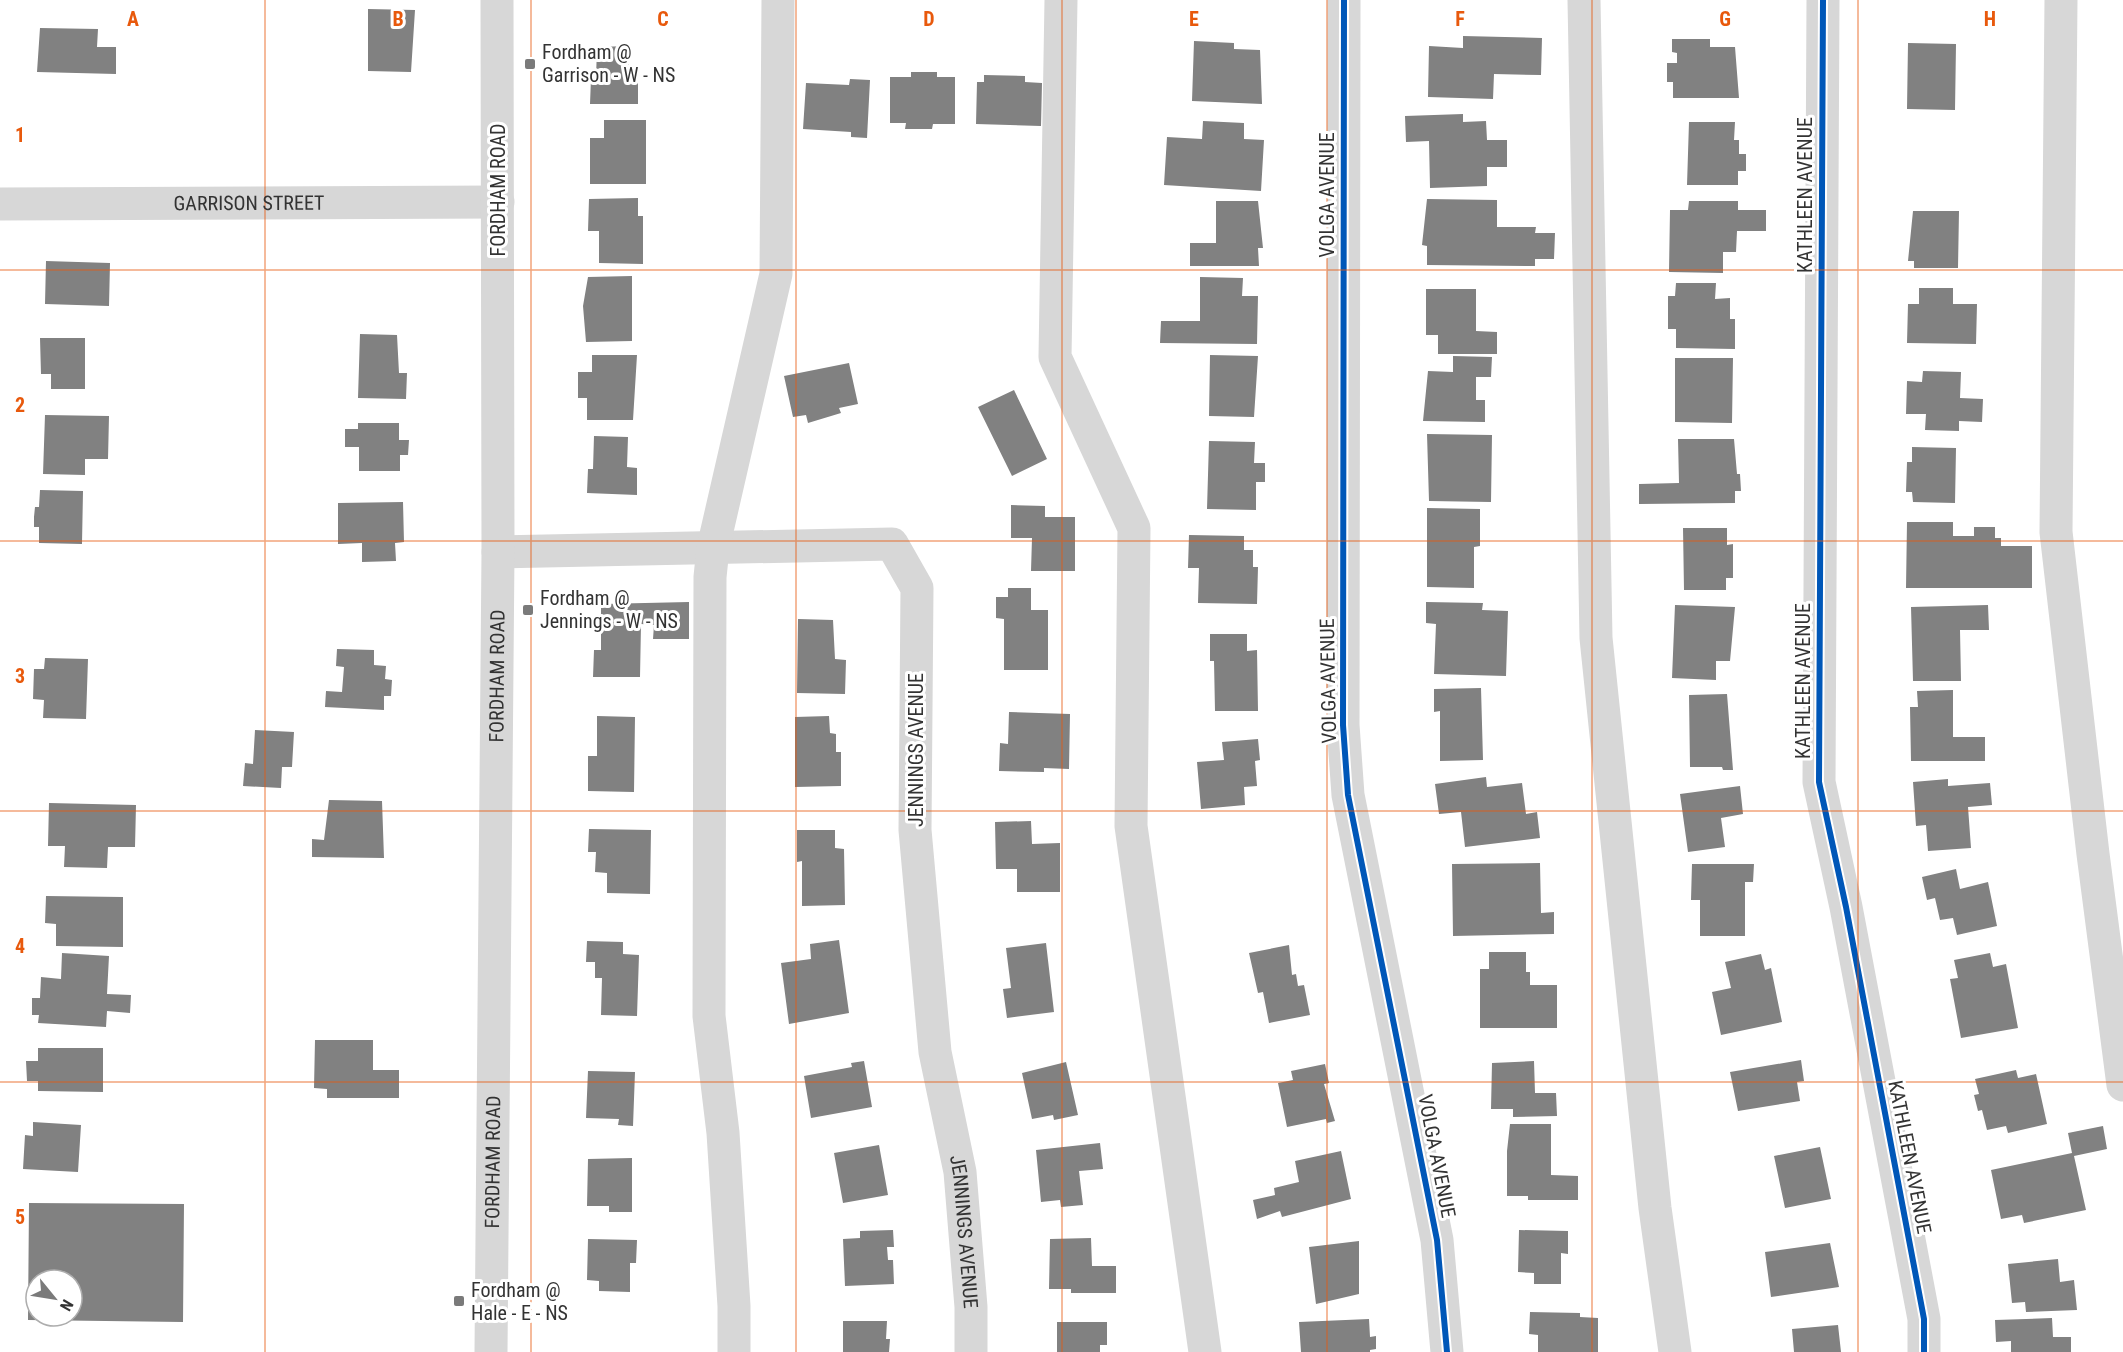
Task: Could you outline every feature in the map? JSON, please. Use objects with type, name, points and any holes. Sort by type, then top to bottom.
[{"type":"street","name":"FORDHAM ROAD","points":[[491,1352],[498,552],[496,0]]},
{"type":"street","points":[[734,1352],[734,1306],[723,1134],[709,1016],[710,577],[713,548],[776,274],[779,26],[777,0]]},
{"type":"street","points":[[1061,0],[1055,357],[1134,528],[1131,826],[1205,1352]]},
{"type":"street","name":"VOLGA AVENUE","points":[[1344,0],[1343,725],[1348,795],[1437,1240],[1447,1352]]},
{"type":"street","points":[[1584,0],[1596,638],[1655,1208],[1675,1352]]},
{"type":"street","name":"KATHLEEN AVENUE","points":[[1823,0],[1819,782],[1846,907],[1924,1319],[1924,1352]]},
{"type":"street","points":[[2061,0],[2056,532],[2093,854],[2123,1084]]},
{"type":"street","name":"GARRISON STREET","points":[[0,204],[498,202]]},
{"type":"street","name":"JENNINGS AVENUE","points":[[498,552],[892,544],[917,588],[915,830],[935,1052],[960,1172],[971,1307],[970,1352]]},
{"type":"building","points":[[368,9],[415,10],[411,72],[368,71]]},
{"type":"building","points":[[40,28],[98,29],[97,47],[116,47],[116,74],[37,72]]},
{"type":"building","points":[[1463,36],[1542,38],[1541,75],[1494,74],[1493,99],[1428,97],[1429,46],[1463,48]]},
{"type":"building","points":[[1672,39],[1710,39],[1710,47],[1735,47],[1739,98],[1673,98],[1673,82],[1667,82],[1667,63],[1677,63],[1677,53],[1672,52]]},
{"type":"building","points":[[1194,41],[1234,43],[1234,49],[1260,50],[1262,104],[1192,101]]},
{"type":"building","points":[[1908,43],[1956,44],[1955,110],[1907,109]]},
{"type":"building","points":[[629,46],[629,76],[638,77],[638,104],[590,104],[591,78],[596,78],[597,47]]},
{"type":"building","points":[[911,72],[937,72],[937,77],[955,77],[955,124],[933,124],[932,129],[905,129],[906,123],[890,123],[890,77],[911,77]]},
{"type":"building","points":[[984,75],[1025,76],[1025,82],[1042,83],[1041,126],[976,124],[977,82],[984,82]]},
{"type":"building","points":[[850,79],[870,80],[867,138],[851,137],[851,132],[803,129],[806,83],[849,85]]},
{"type":"building","points":[[1463,114],[1463,122],[1486,121],[1487,140],[1507,140],[1507,167],[1487,167],[1487,186],[1430,188],[1429,141],[1406,142],[1405,116]]},
{"type":"building","points":[[604,120],[646,120],[646,184],[590,184],[590,138],[604,138]]},
{"type":"building","points":[[1203,121],[1244,123],[1244,139],[1264,140],[1261,191],[1164,185],[1167,137],[1202,139]]},
{"type":"building","points":[[1689,122],[1735,122],[1734,140],[1739,140],[1739,154],[1746,154],[1746,171],[1738,171],[1738,185],[1687,185]]},
{"type":"building","points":[[638,198],[638,216],[643,216],[643,264],[599,263],[599,231],[588,231],[589,199]]},
{"type":"building","points":[[1427,199],[1497,200],[1497,227],[1536,227],[1535,233],[1555,233],[1554,259],[1535,259],[1535,266],[1427,265],[1427,246],[1422,245]]},
{"type":"building","points":[[1216,201],[1258,201],[1263,248],[1258,248],[1259,266],[1190,266],[1190,243],[1216,243]]},
{"type":"building","points":[[1689,201],[1738,201],[1738,210],[1766,210],[1766,231],[1737,231],[1736,252],[1723,252],[1723,273],[1669,272],[1670,210],[1688,210]]},
{"type":"building","points":[[1913,211],[1959,211],[1958,268],[1914,268],[1914,261],[1908,261]]},
{"type":"building","points":[[46,261],[110,263],[109,306],[45,304]]},
{"type":"building","points":[[632,276],[632,341],[586,342],[583,306],[588,277]]},
{"type":"building","points":[[1200,277],[1243,278],[1242,296],[1258,296],[1257,344],[1160,343],[1161,321],[1200,321]]},
{"type":"building","points":[[1676,283],[1716,283],[1715,299],[1730,298],[1730,319],[1735,319],[1735,349],[1676,348],[1676,329],[1668,329],[1668,296],[1675,296]]},
{"type":"building","points":[[1919,288],[1953,288],[1953,304],[1977,304],[1976,344],[1907,343],[1908,304],[1919,304]]},
{"type":"building","points":[[1426,289],[1476,289],[1476,331],[1497,332],[1497,354],[1438,354],[1438,335],[1426,335]]},
{"type":"building","points":[[360,334],[397,335],[399,373],[407,373],[406,399],[358,398]]},
{"type":"building","points":[[40,338],[85,338],[85,389],[51,389],[51,374],[41,374]]},
{"type":"building","points":[[592,355],[637,355],[633,420],[587,420],[587,398],[578,398],[578,372],[592,372]]},
{"type":"building","points":[[1210,355],[1258,356],[1254,417],[1209,416]]},
{"type":"building","points":[[1453,356],[1492,357],[1491,377],[1476,377],[1476,400],[1485,400],[1485,422],[1423,421],[1428,371],[1453,372]]},
{"type":"building","points":[[1675,358],[1733,358],[1732,423],[1675,422]]},
{"type":"building","points":[[849,363],[858,404],[839,408],[841,413],[808,423],[806,415],[793,417],[784,376]]},
{"type":"building","points":[[1923,371],[1961,372],[1960,398],[1983,399],[1982,422],[1959,421],[1959,431],[1925,430],[1926,414],[1906,414],[1907,381],[1922,382]]},
{"type":"building","points":[[1014,390],[1047,459],[1012,476],[978,407]]},
{"type":"building","points":[[45,415],[109,416],[108,459],[85,459],[85,475],[43,474]]},
{"type":"building","points":[[358,423],[399,423],[399,440],[409,440],[408,455],[400,455],[400,471],[359,471],[359,447],[345,447],[345,429],[358,429]]},
{"type":"building","points":[[1427,434],[1492,435],[1491,502],[1429,501]]},
{"type":"building","points":[[594,436],[628,437],[627,467],[637,468],[637,495],[587,493],[588,469],[593,469]]},
{"type":"building","points":[[1678,439],[1734,439],[1741,491],[1735,491],[1735,503],[1639,504],[1639,484],[1679,483]]},
{"type":"building","points":[[1209,441],[1255,442],[1254,463],[1265,463],[1265,482],[1256,482],[1256,510],[1207,509]]},
{"type":"building","points":[[1912,447],[1956,448],[1955,503],[1913,502],[1912,492],[1906,492],[1907,462],[1912,462]]},
{"type":"building","points":[[40,490],[83,491],[82,544],[39,543],[39,527],[34,527],[34,517],[35,507],[39,507]]},
{"type":"building","points":[[403,502],[404,542],[395,543],[396,561],[362,562],[362,543],[338,544],[338,503]]},
{"type":"building","points":[[1011,505],[1045,506],[1045,517],[1075,517],[1075,571],[1031,571],[1032,538],[1011,538]]},
{"type":"building","points":[[1427,508],[1480,509],[1480,546],[1474,547],[1474,588],[1427,587]]},
{"type":"building","points":[[1907,522],[1953,522],[1953,536],[1974,536],[1974,527],[1995,527],[1995,538],[2001,538],[2001,546],[2032,546],[2032,588],[1906,588]]},
{"type":"building","points":[[1683,528],[1727,528],[1727,545],[1733,544],[1733,578],[1726,578],[1726,590],[1684,590]]},
{"type":"building","points":[[1189,535],[1244,536],[1244,550],[1253,550],[1253,567],[1258,567],[1257,604],[1198,603],[1199,568],[1188,568]]},
{"type":"building","points":[[1008,588],[1031,588],[1031,610],[1048,610],[1048,670],[1004,670],[1004,619],[996,618],[996,597],[1008,597]]},
{"type":"building","points":[[689,602],[689,639],[653,639],[654,625],[641,624],[640,677],[593,677],[594,650],[601,650],[601,604]]},
{"type":"building","points":[[1426,602],[1483,603],[1482,610],[1508,611],[1506,676],[1434,674],[1436,624],[1426,623]]},
{"type":"building","points":[[1675,605],[1735,607],[1730,661],[1716,661],[1716,680],[1672,678]]},
{"type":"building","points":[[1988,605],[1989,630],[1960,630],[1961,681],[1913,681],[1911,607]]},
{"type":"building","points":[[798,619],[833,620],[835,659],[846,660],[845,694],[797,693]]},
{"type":"building","points":[[1210,634],[1247,634],[1247,651],[1257,650],[1258,711],[1215,711],[1214,661],[1210,661]]},
{"type":"building","points":[[337,649],[374,650],[374,665],[386,666],[385,679],[392,680],[391,696],[384,696],[384,710],[325,707],[326,691],[342,692],[344,667],[336,666]]},
{"type":"building","points":[[45,658],[88,659],[86,719],[43,718],[44,700],[33,699],[34,669],[44,669]]},
{"type":"building","points":[[1481,688],[1483,760],[1440,761],[1440,711],[1434,712],[1434,689]]},
{"type":"building","points":[[1953,690],[1953,737],[1985,737],[1985,761],[1911,761],[1910,707],[1918,707],[1917,691]]},
{"type":"building","points":[[1727,694],[1733,770],[1723,770],[1722,767],[1690,767],[1689,695]]},
{"type":"building","points":[[1009,712],[1070,714],[1069,769],[1044,768],[1044,772],[999,771],[1000,743],[1008,744]]},
{"type":"building","points":[[597,716],[635,717],[634,792],[588,791],[588,756],[597,756]]},
{"type":"building","points":[[829,716],[830,733],[836,734],[836,752],[841,752],[841,786],[795,787],[795,717]]},
{"type":"building","points":[[255,730],[294,732],[292,767],[282,767],[281,788],[243,786],[245,763],[253,764]]},
{"type":"building","points":[[1258,739],[1260,760],[1255,761],[1257,786],[1244,787],[1245,805],[1201,809],[1197,762],[1224,760],[1222,742]]},
{"type":"building","points":[[1486,777],[1487,787],[1522,783],[1526,814],[1537,812],[1540,838],[1465,847],[1461,812],[1439,814],[1435,784]]},
{"type":"building","points":[[1948,779],[1948,786],[1990,783],[1992,805],[1968,807],[1971,848],[1928,851],[1926,825],[1916,826],[1913,782]]},
{"type":"building","points":[[1740,786],[1743,814],[1721,818],[1725,847],[1688,852],[1680,794]]},
{"type":"building","points":[[329,800],[382,801],[384,858],[312,857],[312,839],[324,840]]},
{"type":"building","points":[[49,803],[136,805],[135,847],[108,847],[107,868],[64,867],[65,846],[48,846]]},
{"type":"building","points":[[1031,821],[1032,844],[1060,843],[1060,892],[1017,892],[1017,869],[996,869],[995,822]]},
{"type":"building","points":[[589,829],[651,830],[650,894],[607,893],[607,873],[595,872],[596,852],[588,852]]},
{"type":"building","points":[[797,830],[835,830],[835,848],[844,849],[845,905],[802,906],[802,861],[797,862]]},
{"type":"building","points":[[1540,863],[1541,913],[1554,912],[1554,934],[1453,936],[1452,864]]},
{"type":"building","points":[[1692,864],[1754,864],[1753,882],[1745,882],[1745,936],[1700,936],[1700,900],[1691,900]]},
{"type":"building","points":[[1956,869],[1960,889],[1988,882],[1997,926],[1957,935],[1953,918],[1940,920],[1935,898],[1927,900],[1922,877]]},
{"type":"building","points":[[46,896],[123,897],[123,947],[56,946],[56,924],[45,923]]},
{"type":"building","points":[[839,940],[849,1013],[789,1024],[781,963],[811,959],[810,944]]},
{"type":"building","points":[[587,941],[623,942],[623,954],[639,955],[637,1016],[601,1015],[602,978],[595,978],[595,962],[586,962]]},
{"type":"building","points":[[1046,943],[1054,1012],[1007,1018],[1003,989],[1011,988],[1006,948]]},
{"type":"building","points":[[1289,945],[1292,975],[1296,974],[1298,986],[1304,985],[1310,1015],[1269,1023],[1263,992],[1258,993],[1249,953]]},
{"type":"building","points":[[1489,952],[1526,952],[1526,972],[1530,972],[1530,985],[1557,985],[1557,1028],[1480,1028],[1480,969],[1489,969]]},
{"type":"building","points":[[62,953],[109,956],[107,994],[131,995],[130,1013],[107,1011],[106,1027],[38,1023],[39,1015],[32,1015],[32,998],[40,998],[41,977],[61,979]]},
{"type":"building","points":[[1990,953],[1993,967],[2006,964],[2018,1028],[1961,1038],[1950,979],[1958,978],[1954,960]]},
{"type":"building","points":[[1761,954],[1765,970],[1771,968],[1782,1022],[1721,1035],[1712,992],[1731,988],[1725,962]]},
{"type":"building","points":[[315,1040],[373,1040],[373,1070],[399,1070],[399,1098],[327,1098],[327,1089],[314,1088]]},
{"type":"building","points":[[38,1048],[103,1048],[103,1092],[38,1091],[38,1081],[27,1081],[26,1061],[38,1061]]},
{"type":"building","points":[[1801,1060],[1804,1081],[1797,1082],[1800,1101],[1738,1111],[1730,1072]]},
{"type":"building","points":[[864,1061],[872,1107],[811,1118],[804,1076],[852,1067],[851,1063]]},
{"type":"building","points":[[1534,1061],[1535,1093],[1556,1093],[1557,1116],[1513,1117],[1513,1109],[1491,1109],[1492,1063]]},
{"type":"building","points":[[1066,1062],[1078,1115],[1054,1120],[1053,1115],[1032,1119],[1022,1073]]},
{"type":"building","points":[[1325,1064],[1329,1083],[1324,1084],[1335,1121],[1327,1123],[1326,1119],[1287,1127],[1278,1083],[1293,1080],[1291,1071]]},
{"type":"building","points":[[2016,1070],[2018,1078],[2036,1074],[2047,1124],[2008,1133],[2006,1126],[1987,1130],[1982,1110],[1978,1111],[1974,1095],[1979,1094],[1975,1079]]},
{"type":"building","points":[[588,1071],[635,1072],[633,1126],[618,1125],[619,1119],[586,1118]]},
{"type":"building","points":[[33,1122],[81,1125],[78,1172],[23,1169],[25,1135],[33,1136]]},
{"type":"building","points":[[1510,1124],[1551,1124],[1551,1175],[1578,1176],[1578,1200],[1528,1200],[1528,1196],[1507,1196],[1507,1151]]},
{"type":"building","points":[[2103,1126],[2107,1149],[2074,1156],[2086,1210],[2024,1223],[2022,1215],[2001,1219],[1991,1170],[2072,1153],[2068,1133]]},
{"type":"building","points":[[1100,1143],[1103,1169],[1079,1171],[1083,1205],[1061,1207],[1060,1200],[1041,1202],[1036,1150]]},
{"type":"building","points":[[879,1145],[888,1195],[843,1203],[834,1153]]},
{"type":"building","points":[[1820,1147],[1831,1199],[1785,1208],[1774,1156]]},
{"type":"building","points":[[1341,1151],[1351,1199],[1282,1217],[1280,1211],[1257,1219],[1253,1200],[1275,1195],[1274,1188],[1299,1182],[1295,1161]]},
{"type":"building","points":[[632,1158],[632,1212],[609,1212],[609,1206],[587,1206],[588,1159]]},
{"type":"building","points":[[29,1203],[184,1204],[183,1322],[84,1321],[84,1268],[28,1268]]},
{"type":"building","points":[[893,1230],[894,1247],[887,1247],[888,1260],[893,1260],[894,1284],[845,1286],[843,1239],[860,1238],[860,1231]]},
{"type":"building","points":[[1519,1230],[1568,1231],[1568,1254],[1561,1253],[1561,1284],[1534,1284],[1534,1273],[1518,1272]]},
{"type":"building","points":[[1091,1238],[1092,1266],[1116,1266],[1116,1293],[1071,1293],[1071,1289],[1049,1289],[1050,1239]]},
{"type":"building","points":[[588,1239],[637,1240],[636,1263],[630,1263],[630,1292],[599,1291],[599,1281],[587,1280]]},
{"type":"building","points":[[1359,1241],[1359,1294],[1316,1304],[1309,1247]]},
{"type":"building","points":[[1830,1243],[1839,1287],[1771,1297],[1765,1252]]},
{"type":"building","points":[[2058,1259],[2060,1282],[2074,1280],[2077,1310],[2026,1312],[2025,1302],[2012,1303],[2008,1264]]},
{"type":"building","points":[[1530,1312],[1580,1313],[1580,1317],[1598,1318],[1598,1352],[1538,1352],[1538,1335],[1529,1334]]},
{"type":"building","points":[[2052,1318],[2053,1337],[2071,1337],[2071,1352],[2011,1352],[2011,1341],[1996,1342],[1995,1320]]},
{"type":"building","points":[[1369,1319],[1370,1337],[1376,1336],[1376,1349],[1370,1352],[1301,1352],[1299,1322]]},
{"type":"building","points":[[843,1321],[887,1321],[886,1339],[890,1339],[889,1352],[843,1352]]},
{"type":"building","points":[[1057,1322],[1107,1322],[1107,1345],[1100,1345],[1100,1352],[1057,1352]]},
{"type":"building","points":[[1838,1325],[1841,1352],[1794,1352],[1792,1329]]},
{"type":"cycle path","points":[[1344,0],[1343,725],[1348,795],[1437,1240],[1447,1352]]},
{"type":"cycle path","points":[[1823,0],[1819,782],[1846,907],[1924,1319],[1924,1352]]},
{"type":"place","name":"Fordham @ Garrison - W - NS","points":[[530,64]]},
{"type":"place","name":"Fordham @ Jennings - W - NS","points":[[528,610]]},
{"type":"place","name":"Fordham @ Hale - E - NS","points":[[459,1301]]}]
